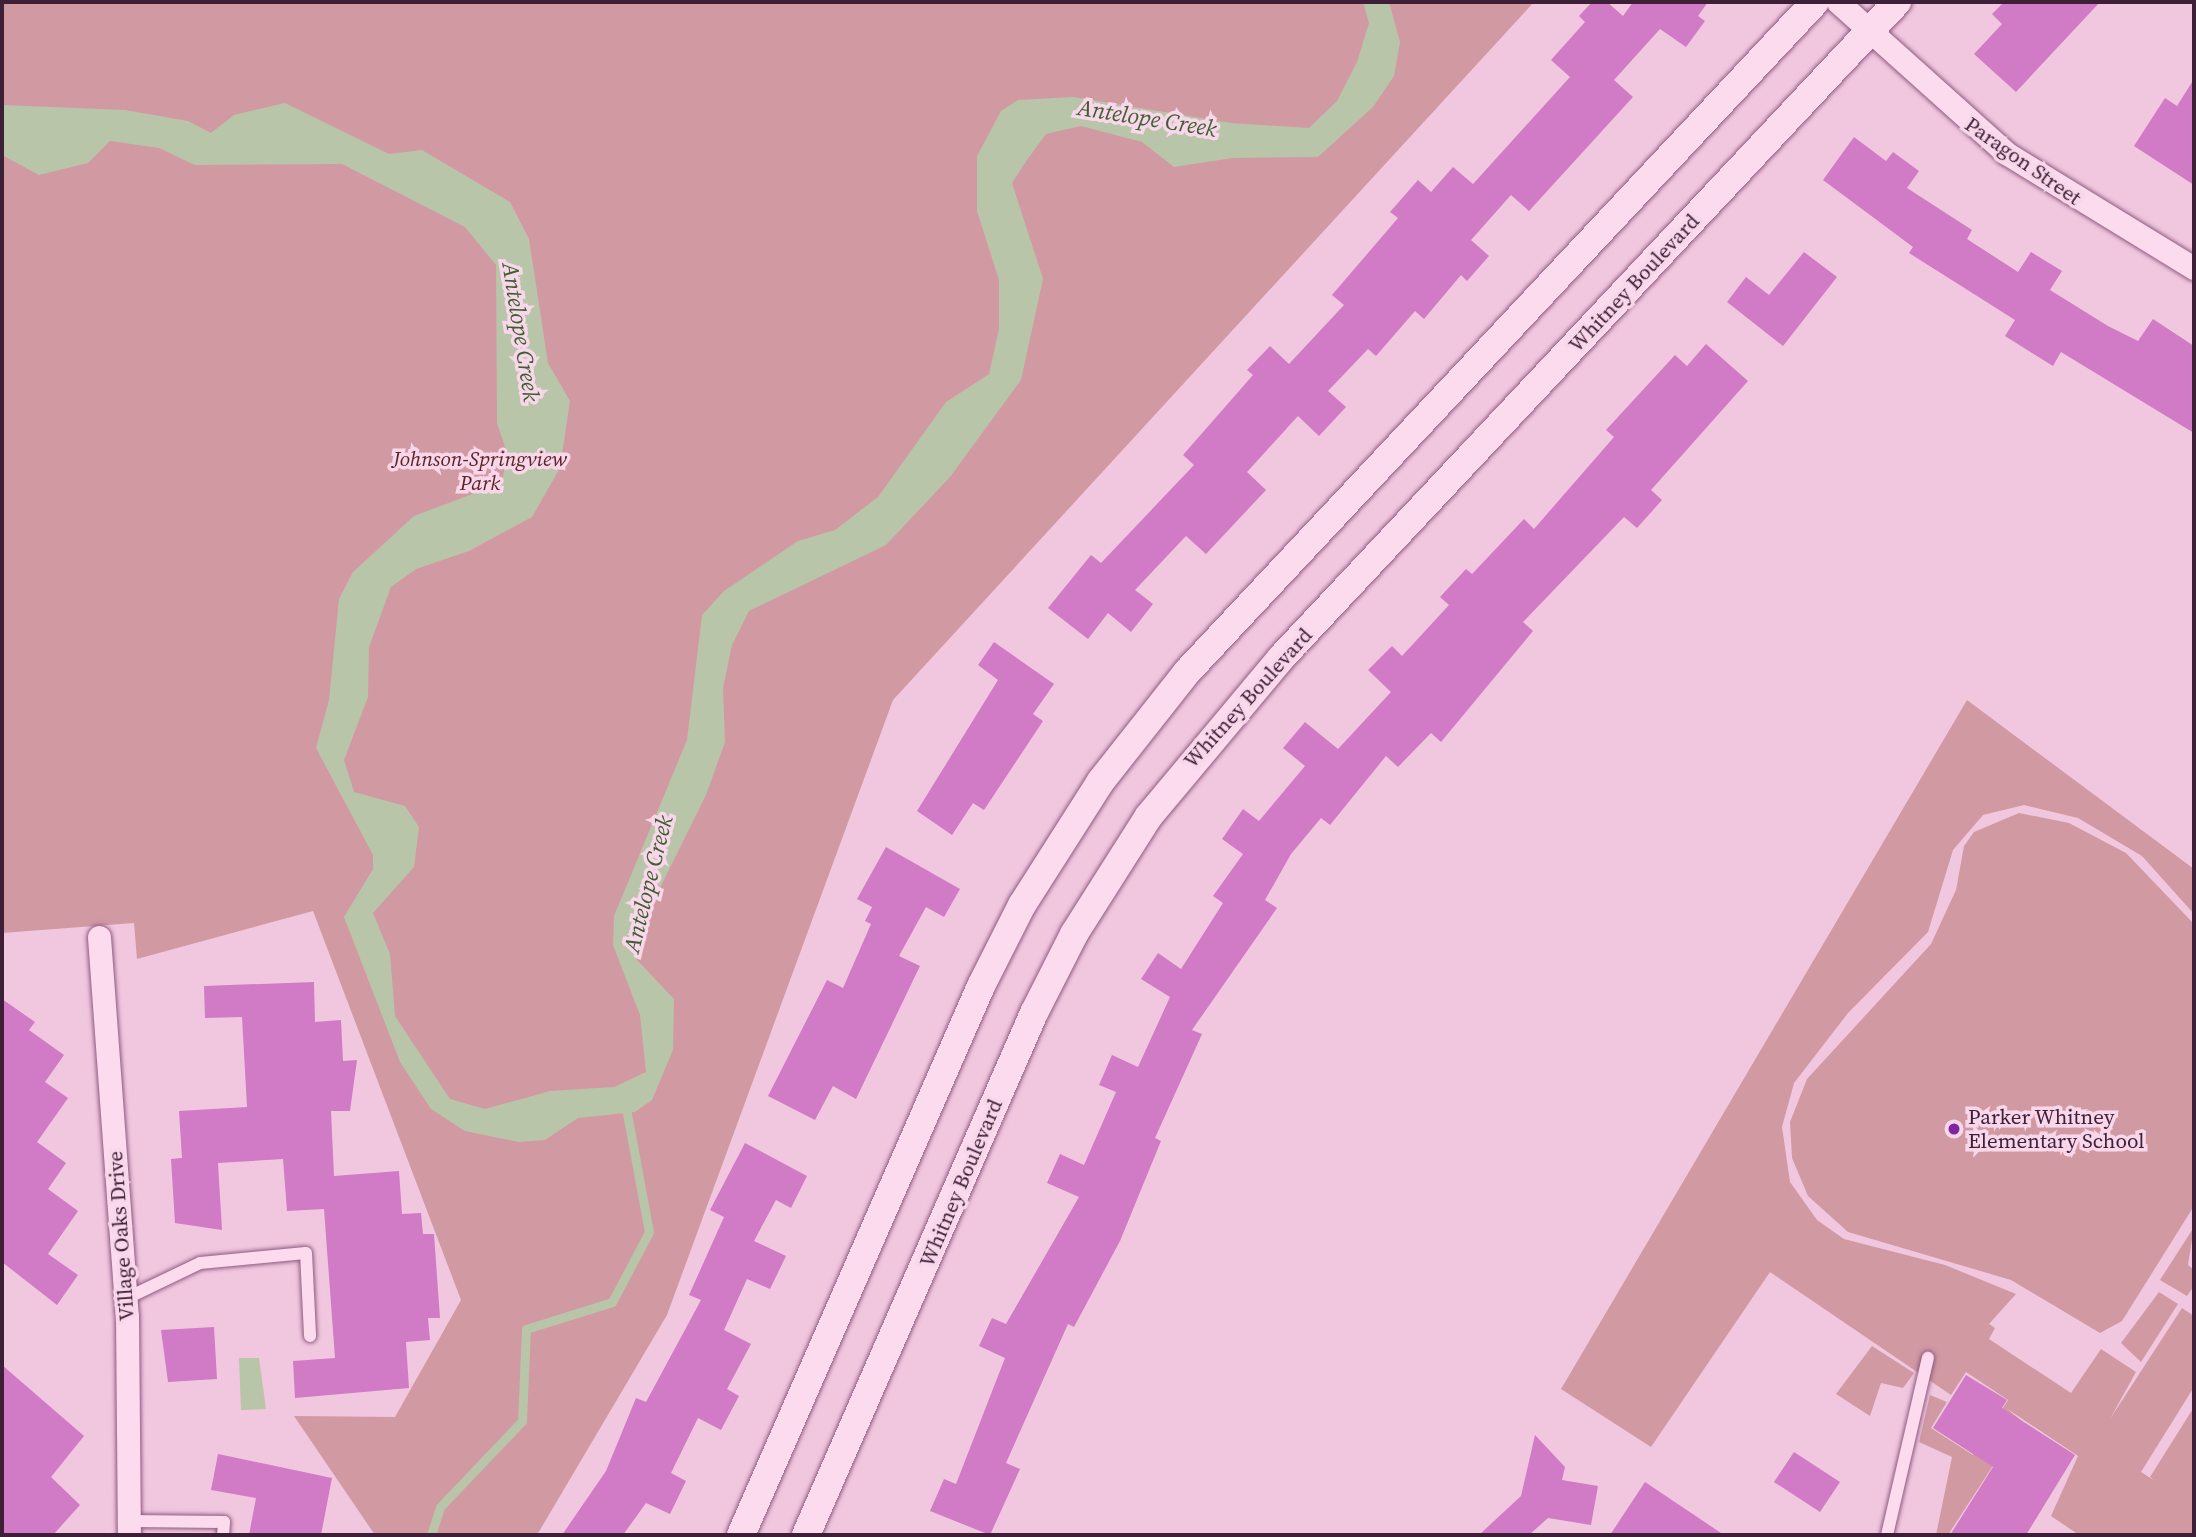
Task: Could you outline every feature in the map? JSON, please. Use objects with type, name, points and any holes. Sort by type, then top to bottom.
[{"type":"street","points":[[741,1535],[981,986],[1022,905],[1101,781],[1187,672],[1815,2]]},
{"type":"street","name":"Paragon Street","points":[[1838,2],[2006,153],[2194,268]]},
{"type":"street","name":"Whitney Boulevard","points":[[806,1535],[1034,1013],[1080,924],[1149,816],[1281,658],[1897,2]]},
{"type":"street","name":"Village Oaks Drive","points":[[100,937],[125,1299],[130,1528]]},
{"type":"lane","points":[[125,1299],[200,1263],[306,1253],[310,1336]]},
{"type":"lane","points":[[1887,1535],[1928,1358]]},
{"type":"lane","points":[[130,1528],[224,1522],[223,1535]]},
{"type":"green space","name":"Johnson-Springview Park","points":[[2,2],[1534,2],[893,700],[667,1315],[537,1535],[375,1535],[294,1416],[395,1417],[461,1300],[313,911],[137,959],[134,923],[2,933]]},
{"type":"green space","points":[[1967,700],[2194,869],[2194,914],[2142,856],[2078,818],[2024,805],[1983,815],[1953,850],[1928,932],[1848,1013],[1794,1083],[1782,1127],[1790,1182],[1817,1220],[1844,1239],[1945,1265],[2016,1294],[1989,1324],[1995,1328],[1989,1339],[2071,1393],[2101,1349],[2136,1372],[2110,1419],[2182,1308],[2194,1316],[2194,1387],[2141,1472],[2155,1481],[2150,1477],[2194,1407],[2194,1535],[2079,1535],[2051,1516],[2078,1456],[2006,1408],[2022,1421],[1948,1535],[1936,1535],[1952,1457],[1919,1442],[1930,1395],[1947,1402],[1931,1428],[1973,1455],[2008,1400],[1966,1372],[1951,1395],[1770,1272],[1651,1447],[1561,1389]]},
{"type":"green space","points":[[2019,813],[2069,823],[2126,853],[2194,924],[2194,1206],[2122,1321],[2100,1333],[2011,1280],[1848,1232],[1808,1196],[1792,1158],[1790,1122],[1807,1079],[1931,944],[1956,890],[1964,846],[1974,832]]},
{"type":"green space","points":[[2194,1227],[2188,1265],[2194,1270],[2194,1286],[2187,1296],[2160,1280]]},
{"type":"green space","points":[[2159,1292],[2178,1304],[2141,1362],[2121,1343]]},
{"type":"green space","points":[[1872,1346],[1914,1373],[1903,1388],[1881,1383],[1870,1416],[1836,1394]]},
{"type":"water","name":"Antelope Creek","points":[[1363,2],[1389,2],[1400,42],[1394,76],[1373,107],[1318,157],[1233,158],[1174,167],[1142,142],[1081,126],[1046,134],[1012,183],[1043,279],[1021,380],[950,477],[886,545],[749,611],[732,645],[723,688],[725,742],[706,795],[650,908],[637,960],[674,999],[673,1050],[652,1100],[635,1112],[578,1118],[545,1140],[519,1142],[465,1131],[431,1109],[400,1062],[344,917],[373,869],[373,855],[316,748],[329,700],[339,599],[353,572],[414,516],[502,483],[507,453],[497,423],[496,265],[465,227],[342,164],[195,165],[159,148],[110,141],[88,163],[39,175],[2,155],[2,105],[125,110],[188,121],[211,133],[234,115],[285,103],[389,154],[422,150],[510,202],[529,239],[548,363],[570,401],[560,468],[532,517],[469,551],[416,569],[391,587],[369,647],[368,697],[344,760],[354,792],[405,806],[419,827],[414,867],[373,913],[390,954],[395,1016],[450,1099],[485,1109],[550,1091],[614,1087],[646,1072],[640,1015],[613,945],[614,916],[687,740],[702,615],[724,591],[798,541],[835,530],[878,497],[946,402],[989,374],[999,329],[999,280],[977,211],[977,156],[1001,111],[1018,100],[1073,97],[1231,123],[1309,128],[1337,101],[1357,62],[1369,23]]},
{"type":"water","points":[[239,1358],[259,1358],[266,1409],[241,1410]]},
{"type":"building","points":[[1592,2],[1607,2],[1623,16],[1633,2],[1708,2],[1698,16],[1705,21],[1686,47],[1660,29],[1614,80],[1633,97],[1529,211],[1511,195],[1471,240],[1489,256],[1467,281],[1461,275],[1424,319],[1415,311],[1376,356],[1368,349],[1328,391],[1346,407],[1319,436],[1298,416],[1247,472],[1266,490],[1206,554],[1186,536],[1135,590],[1153,604],[1131,632],[1108,613],[1088,639],[1048,608],[1091,555],[1101,563],[1194,465],[1183,455],[1253,375],[1247,370],[1270,346],[1289,364],[1344,305],[1332,295],[1398,218],[1390,212],[1418,180],[1431,192],[1453,167],[1473,184],[1570,77],[1551,60],[1585,22],[1579,16]]},
{"type":"building","points":[[2004,2],[2100,2],[2016,92],[1974,54],[2002,24],[1992,14]]},
{"type":"building","points":[[2194,79],[2194,185],[2134,146],[2165,98],[2177,106]]},
{"type":"building","points":[[1854,137],[1886,161],[1893,152],[1919,171],[1907,188],[1972,230],[1967,239],[2018,272],[2031,252],[2062,271],[2050,290],[2108,326],[2138,341],[2153,319],[2194,346],[2194,433],[2061,352],[2053,366],[2005,336],[2015,320],[1909,253],[1913,247],[1823,180]]},
{"type":"building","points":[[1804,252],[1837,277],[1783,346],[1727,302],[1746,277],[1769,295]]},
{"type":"building","points":[[1706,344],[1748,381],[1651,490],[1662,500],[1637,528],[1624,517],[1523,622],[1533,631],[1441,742],[1431,733],[1398,767],[1386,756],[1330,825],[1321,818],[1291,854],[1265,900],[1277,908],[1192,1030],[1202,1034],[1155,1138],[1161,1141],[1120,1241],[1074,1327],[1068,1324],[1006,1463],[1020,1469],[990,1535],[930,1511],[944,1479],[956,1484],[1005,1358],[979,1346],[992,1318],[1006,1324],[1079,1197],[1047,1183],[1060,1154],[1084,1165],[1116,1092],[1099,1085],[1112,1055],[1138,1067],[1170,997],[1141,979],[1158,953],[1181,969],[1223,903],[1213,896],[1243,854],[1222,839],[1243,809],[1259,821],[1305,766],[1283,748],[1305,722],[1338,749],[1391,692],[1368,670],[1392,646],[1402,656],[1449,605],[1440,597],[1466,569],[1472,574],[1524,519],[1534,529],[1614,437],[1606,430],[1675,355],[1687,366]]},
{"type":"building","points":[[994,642],[1054,684],[1033,714],[1043,721],[984,810],[973,803],[952,835],[917,811],[998,680],[978,665]]},
{"type":"building","points":[[886,847],[960,889],[944,917],[926,907],[899,956],[920,966],[856,1099],[833,1086],[815,1120],[768,1096],[827,980],[843,988],[871,924],[865,921],[872,907],[857,899]]},
{"type":"building","points":[[314,982],[315,1022],[341,1020],[343,1061],[357,1060],[350,1111],[331,1111],[334,1176],[399,1171],[402,1214],[421,1213],[423,1234],[434,1234],[440,1318],[428,1318],[430,1340],[406,1342],[409,1388],[295,1398],[293,1361],[335,1358],[324,1209],[287,1211],[283,1159],[218,1163],[222,1230],[175,1223],[171,1159],[182,1158],[179,1111],[247,1107],[242,1017],[205,1018],[204,986]]},
{"type":"building","points":[[2,999],[35,1022],[29,1030],[64,1055],[45,1082],[68,1098],[37,1142],[66,1163],[48,1189],[78,1211],[48,1254],[78,1275],[57,1305],[2,1262]]},
{"type":"building","points":[[745,1143],[807,1176],[791,1208],[776,1200],[754,1241],[786,1256],[770,1289],[747,1279],[724,1330],[751,1344],[727,1389],[739,1396],[721,1430],[698,1418],[671,1473],[686,1481],[670,1514],[646,1503],[623,1535],[562,1535],[606,1471],[636,1398],[646,1402],[701,1300],[689,1295],[724,1217],[710,1210]]},
{"type":"building","points":[[214,1327],[217,1379],[168,1382],[161,1330]]},
{"type":"building","points":[[2,1365],[84,1436],[51,1477],[80,1505],[53,1535],[2,1535]]},
{"type":"building","points":[[1966,1375],[2007,1400],[2002,1408],[2075,1455],[2026,1535],[1950,1535],[1993,1467],[1933,1428]]},
{"type":"building","points":[[1535,1435],[1565,1467],[1562,1480],[1598,1486],[1591,1525],[1548,1518],[1529,1535],[1479,1535],[1521,1496]]},
{"type":"building","points":[[1794,1452],[1840,1482],[1820,1512],[1774,1482]]},
{"type":"building","points":[[218,1454],[332,1478],[321,1535],[249,1535],[256,1498],[211,1490]]},
{"type":"building","points":[[1645,1482],[1724,1535],[1610,1535]]},
{"type":"waterway","points":[[431,1535],[440,1507],[522,1421],[526,1329],[612,1302],[649,1232],[625,1102]]},
{"type":"place","name":"Parker Whitney Elementary School","points":[[1954,1129]]}]
